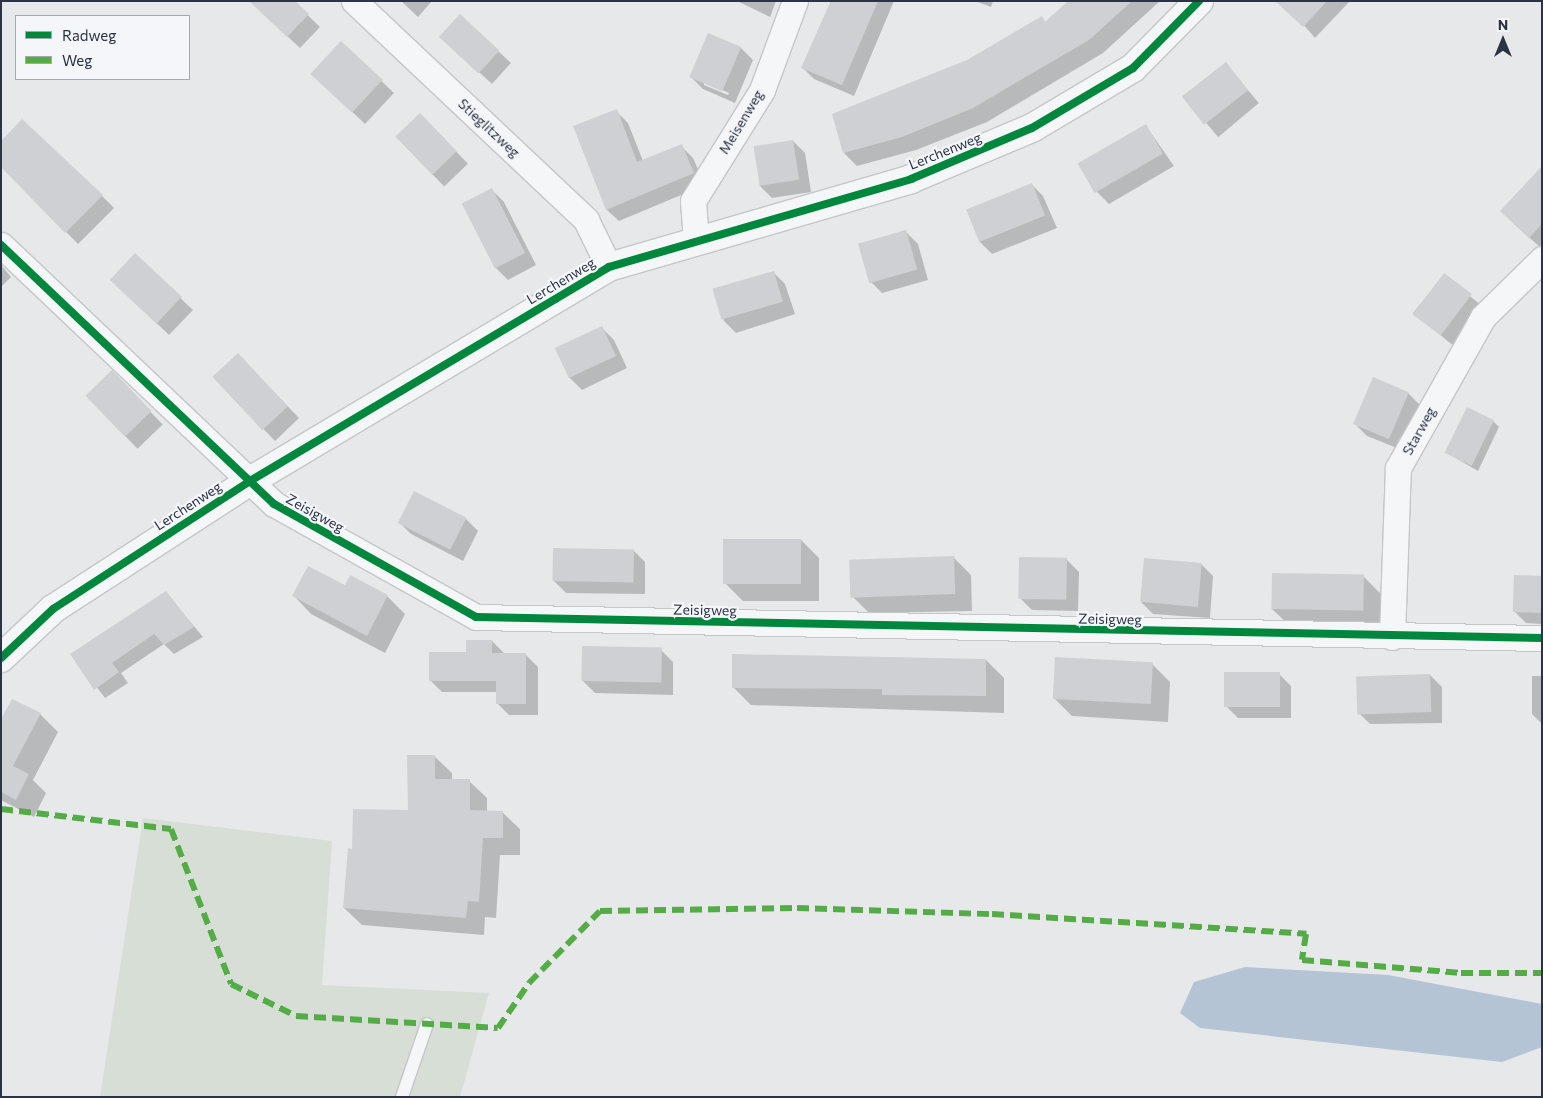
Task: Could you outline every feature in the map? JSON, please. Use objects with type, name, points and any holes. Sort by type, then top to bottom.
[{"type":"street","name":"Stieglitzweg","points":[[354,1],[586,220],[609,267]]},
{"type":"street","name":"Meisenweg","points":[[696,241],[693,201],[762,90],[796,1]]},
{"type":"street","name":"Lerchenweg","points":[[1,658],[54,609],[250,481],[609,267],[911,178],[1032,128],[1133,68],[1199,1]]},
{"type":"street","name":"Zeisigweg","points":[[1,245],[274,504],[476,617],[1392,638],[1542,638]]},
{"type":"street","name":"Starweg","points":[[1392,638],[1398,468],[1483,317],[1542,259]]},
{"type":"lane","points":[[402,1097],[428,1024]]},
{"type":"shaded area","points":[[143,818],[332,841],[322,985],[489,993],[460,1097],[100,1097]]},
{"type":"water","points":[[1245,967],[1388,975],[1542,1004],[1542,1047],[1502,1062],[1200,1028],[1180,1013],[1194,982]]},
{"type":"building","points":[[249,1],[295,1],[309,14],[287,37]]},
{"type":"building","points":[[831,1],[878,1],[842,85],[801,68]]},
{"type":"building","points":[[1068,1],[1132,1],[1089,40],[973,108],[902,137],[843,153],[832,114],[967,60],[1042,16],[1045,22]]},
{"type":"building","points":[[1275,1],[1327,1],[1303,27]]},
{"type":"building","points":[[460,14],[499,51],[478,73],[439,37]]},
{"type":"building","points":[[708,33],[741,47],[722,91],[689,77]]},
{"type":"building","points":[[341,41],[383,80],[352,113],[310,74]]},
{"type":"building","points":[[1226,62],[1248,90],[1204,125],[1182,96]]},
{"type":"building","points":[[617,109],[637,162],[682,144],[694,173],[606,210],[573,126]]},
{"type":"building","points":[[420,113],[457,151],[432,175],[396,137]]},
{"type":"building","points":[[22,119],[103,195],[65,233],[1,167],[1,141]]},
{"type":"building","points":[[1146,124],[1163,153],[1095,193],[1078,164]]},
{"type":"building","points":[[793,140],[799,180],[760,186],[753,146]]},
{"type":"building","points":[[1542,166],[1542,224],[1529,238],[1500,211]]},
{"type":"building","points":[[1032,183],[1045,215],[979,242],[966,210]]},
{"type":"building","points":[[492,188],[525,253],[495,268],[462,203]]},
{"type":"building","points":[[906,230],[917,269],[869,283],[858,244]]},
{"type":"building","points":[[135,253],[182,297],[157,324],[110,280]]},
{"type":"building","points":[[774,271],[783,302],[721,319],[712,289]]},
{"type":"building","points":[[1444,273],[1472,294],[1441,336],[1413,315]]},
{"type":"building","points":[[602,326],[616,356],[569,378],[555,348]]},
{"type":"building","points":[[238,353],[288,406],[262,430],[212,377]]},
{"type":"building","points":[[112,370],[152,411],[125,437],[85,396]]},
{"type":"building","points":[[1373,377],[1409,392],[1389,439],[1353,424]]},
{"type":"building","points":[[1467,407],[1494,420],[1472,466],[1445,453]]},
{"type":"building","points":[[414,491],[467,518],[450,550],[398,523]]},
{"type":"building","points":[[723,539],[801,539],[801,584],[723,584]]},
{"type":"building","points":[[553,548],[634,549],[633,582],[552,581]]},
{"type":"building","points":[[954,556],[955,594],[850,598],[849,560]]},
{"type":"building","points":[[1019,557],[1067,558],[1066,600],[1018,599]]},
{"type":"building","points":[[1144,558],[1202,563],[1198,607],[1140,602]]},
{"type":"building","points":[[308,566],[345,585],[350,575],[388,595],[367,636],[292,596]]},
{"type":"building","points":[[1272,573],[1364,575],[1363,611],[1271,609]]},
{"type":"building","points":[[1514,575],[1542,576],[1541,613],[1513,612]]},
{"type":"building","points":[[166,591],[194,627],[164,645],[154,634],[112,663],[119,672],[94,690],[70,654]]},
{"type":"building","points":[[466,640],[492,640],[492,653],[526,653],[526,704],[496,704],[496,681],[429,681],[429,652],[466,652]]},
{"type":"building","points":[[582,646],[662,647],[661,682],[581,681]]},
{"type":"building","points":[[732,654],[986,659],[986,696],[882,695],[882,689],[732,688]]},
{"type":"building","points":[[1055,657],[1153,662],[1151,704],[1053,699]]},
{"type":"building","points":[[1224,672],[1280,672],[1280,707],[1224,707]]},
{"type":"building","points":[[1430,674],[1431,712],[1357,715],[1356,677]]},
{"type":"building","points":[[12,699],[41,713],[13,766],[29,774],[16,800],[1,792],[1,719]]},
{"type":"building","points":[[407,755],[435,755],[435,779],[470,779],[470,810],[503,811],[503,838],[483,838],[479,902],[468,901],[466,918],[343,908],[348,848],[352,849],[353,809],[408,810]]},
{"type":"marked path","points":[[1,809],[171,829],[231,984],[296,1016],[498,1028],[529,983],[600,911],[797,908],[992,914],[1306,934],[1302,960],[1461,973],[1542,973]]},
{"type":"cycle path","points":[[1,658],[53,609],[250,481],[609,267],[911,179],[1032,128],[1133,68],[1199,1]]},
{"type":"cycle path","points":[[1,245],[274,504],[476,617],[1542,638]]}]
